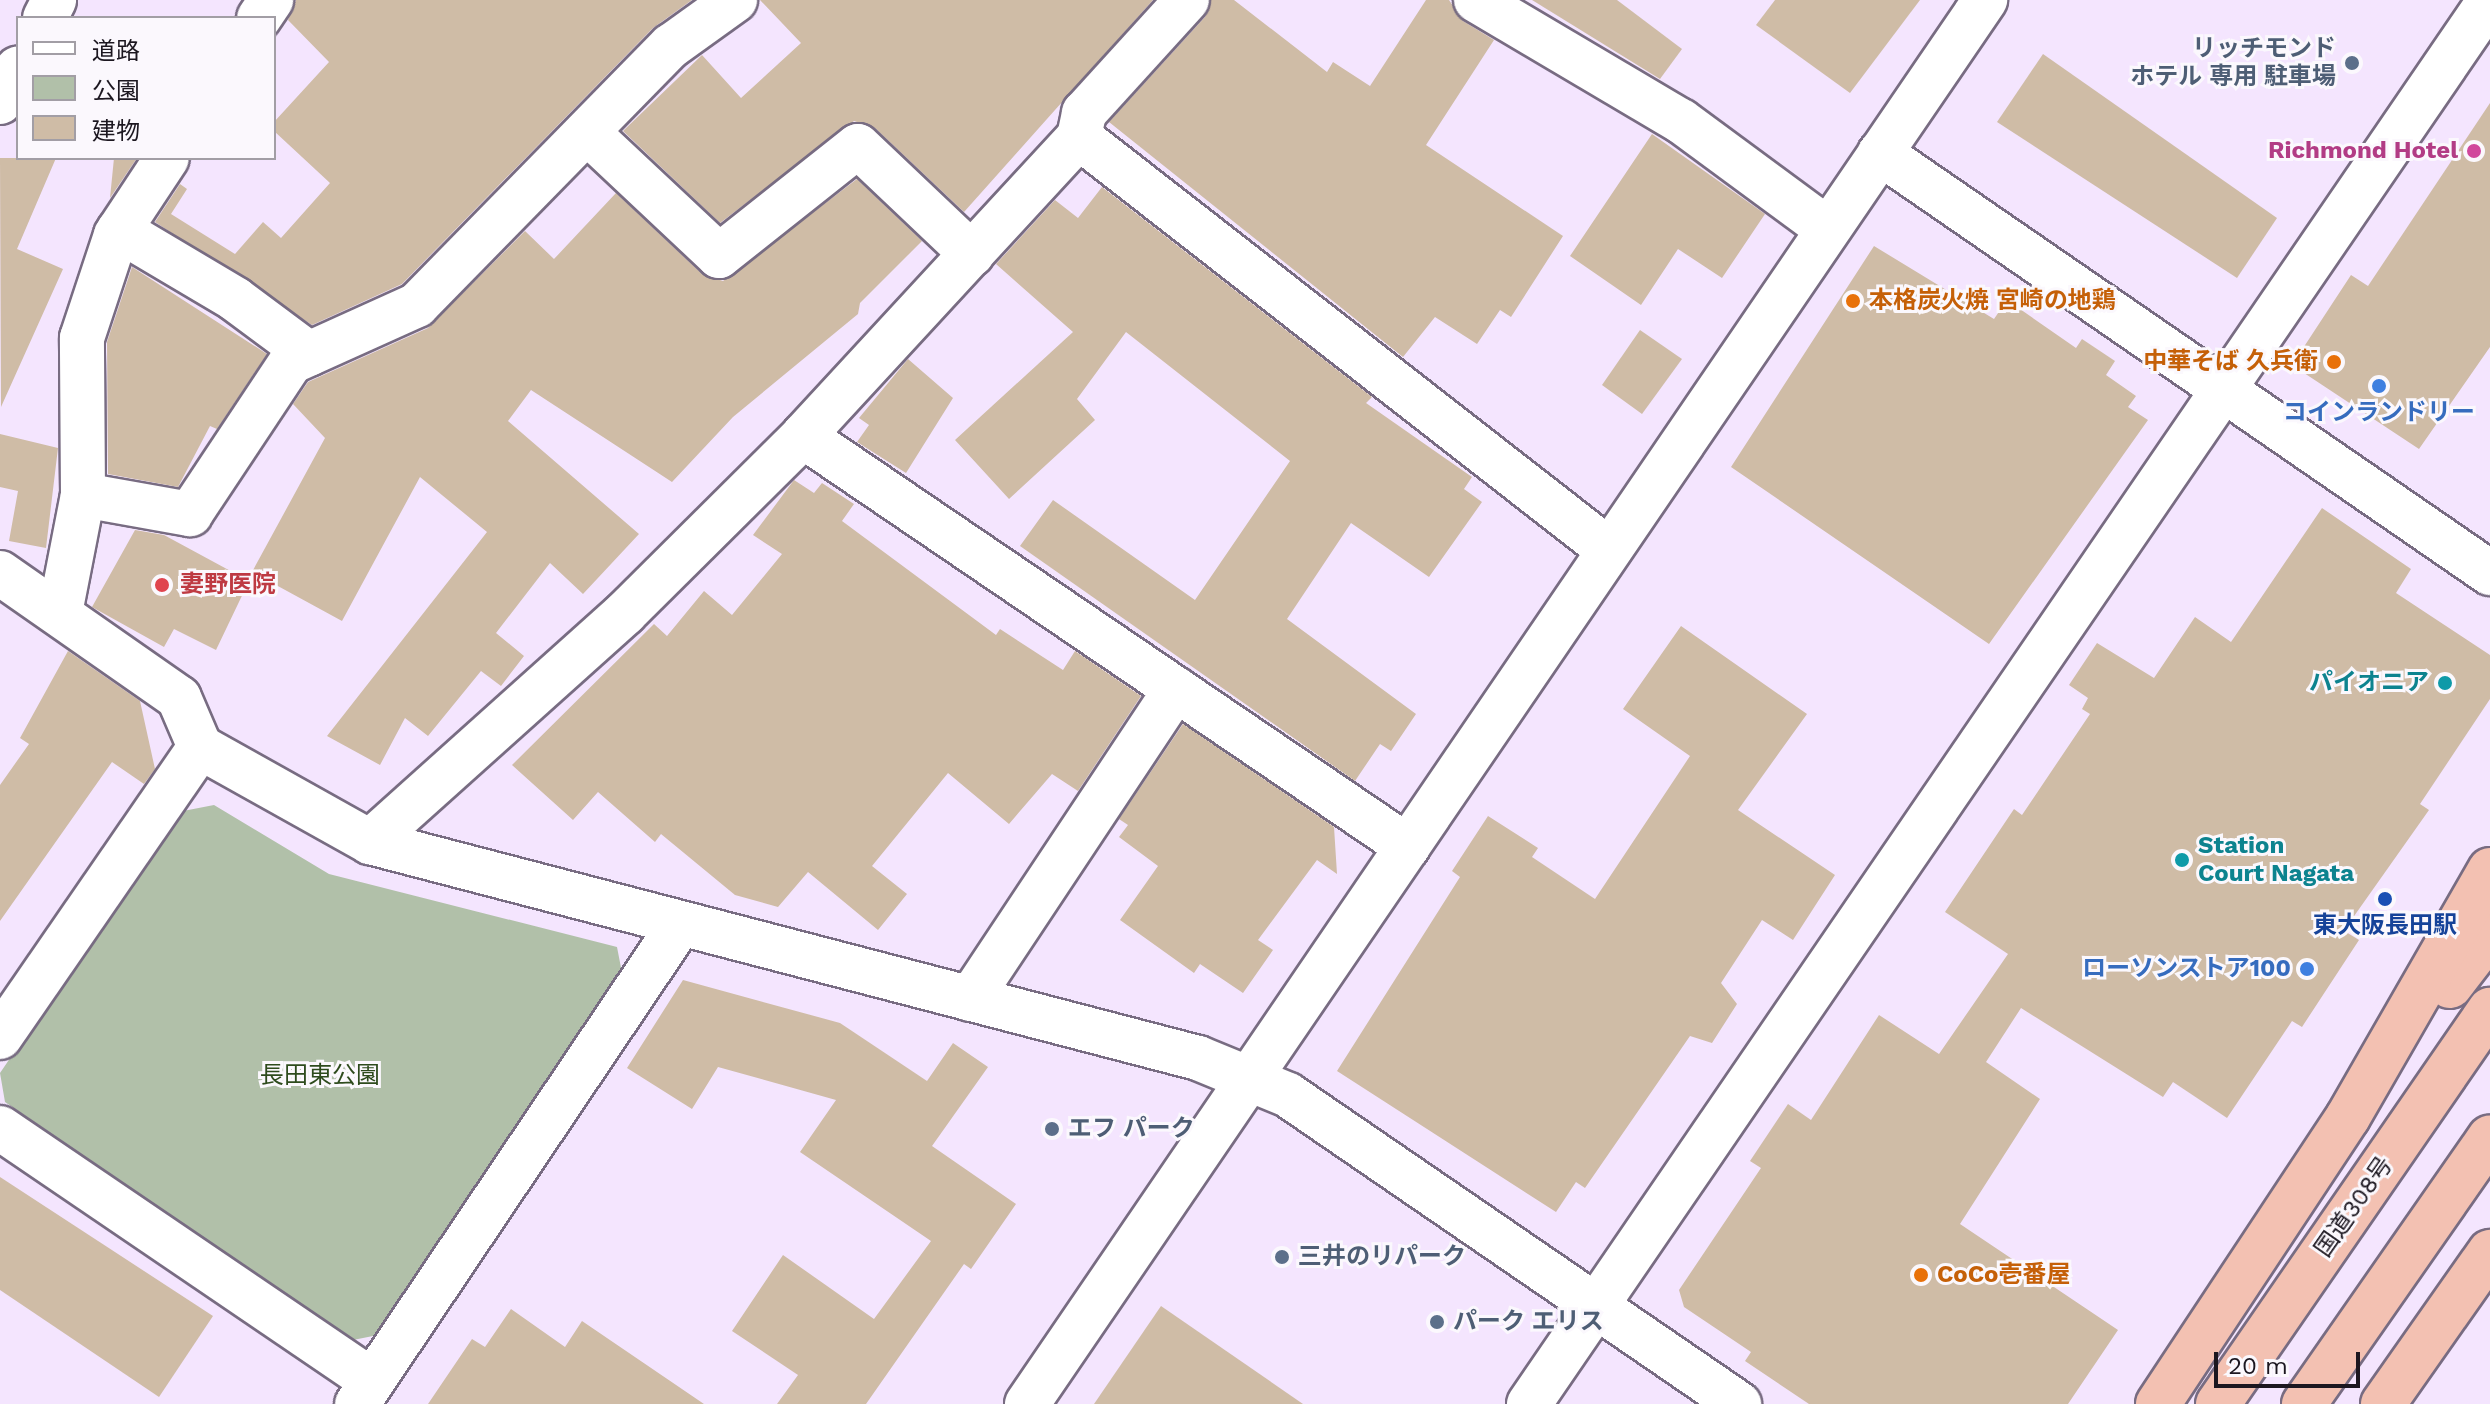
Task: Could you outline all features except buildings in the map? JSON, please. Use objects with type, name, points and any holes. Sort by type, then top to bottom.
[{"type":"highway","points":[[2158,1404],[2348,1117],[2490,870]]},
{"type":"highway","points":[[2348,1117],[2490,934]]},
{"type":"highway","name":"国道308号","points":[[2218,1404],[2490,1010]]},
{"type":"highway","points":[[2304,1404],[2490,1137]]},
{"type":"highway","points":[[2283,1404],[2428,1227]]},
{"type":"highway","points":[[2383,1404],[2486,1270]]},
{"type":"highway","points":[[2409,1404],[2486,1270]]},
{"type":"street","points":[[83,495],[190,514],[291,362],[417,305],[671,46],[735,0]]},
{"type":"street","points":[[370,842],[625,613],[803,436],[1079,137],[1084,113],[1187,0]]},
{"type":"street","points":[[1027,1404],[1252,1079],[1826,228],[1985,0]]},
{"type":"street","points":[[1529,1404],[2490,0]]},
{"type":"street","points":[[1488,3],[1681,121],[1826,228]]},
{"type":"street","points":[[0,102],[16,72]]},
{"type":"street","points":[[587,132],[719,256],[858,146],[972,254]]},
{"type":"street","points":[[1079,137],[1609,550]]},
{"type":"street","points":[[1880,153],[2227,387],[2490,573]]},
{"type":"street","points":[[60,613],[83,495],[82,338],[119,230],[166,160]]},
{"type":"street","points":[[119,230],[235,299],[309,354]]},
{"type":"street","points":[[803,436],[1408,847]]},
{"type":"street","points":[[0,573],[179,698],[200,747],[370,842],[678,927],[1198,1058],[1288,1095],[1739,1404]]},
{"type":"street","points":[[970,999],[1176,689]]},
{"type":"street","points":[[0,1037],[200,747]]},
{"type":"street","points":[[0,1128],[364,1392],[678,927]]},
{"type":"green space","name":"長田東公園","points":[[214,805],[329,874],[617,947],[623,978],[388,1333],[353,1340],[5,1102],[0,1073],[178,812]]},
{"type":"place","name":"リッチモンド ホテル 専用 駐車場","points":[[2352,63]]},
{"type":"place","name":"Richmond Hotel","points":[[2474,151]]},
{"type":"place","name":"本格炭火焼 宮崎の地鶏","points":[[1853,301]]},
{"type":"place","name":"中華そば 久兵衛","points":[[2334,362]]},
{"type":"place","name":"コインランドリー","points":[[2379,386]]},
{"type":"place","name":"妻野医院","points":[[162,585]]},
{"type":"place","name":"パイオニア","points":[[2445,683]]},
{"type":"place","name":"Station Court Nagata","points":[[2182,860]]},
{"type":"place","name":"東大阪長田駅","points":[[2385,899]]},
{"type":"place","name":"ローソンストア100","points":[[2307,969]]},
{"type":"place","name":"エフ パーク","points":[[1052,1129]]},
{"type":"place","name":"三井のリパーク","points":[[1282,1257]]},
{"type":"place","name":"CoCo壱番屋","points":[[1921,1275]]},
{"type":"place","name":"パーク エリス","points":[[1437,1322]]}]
